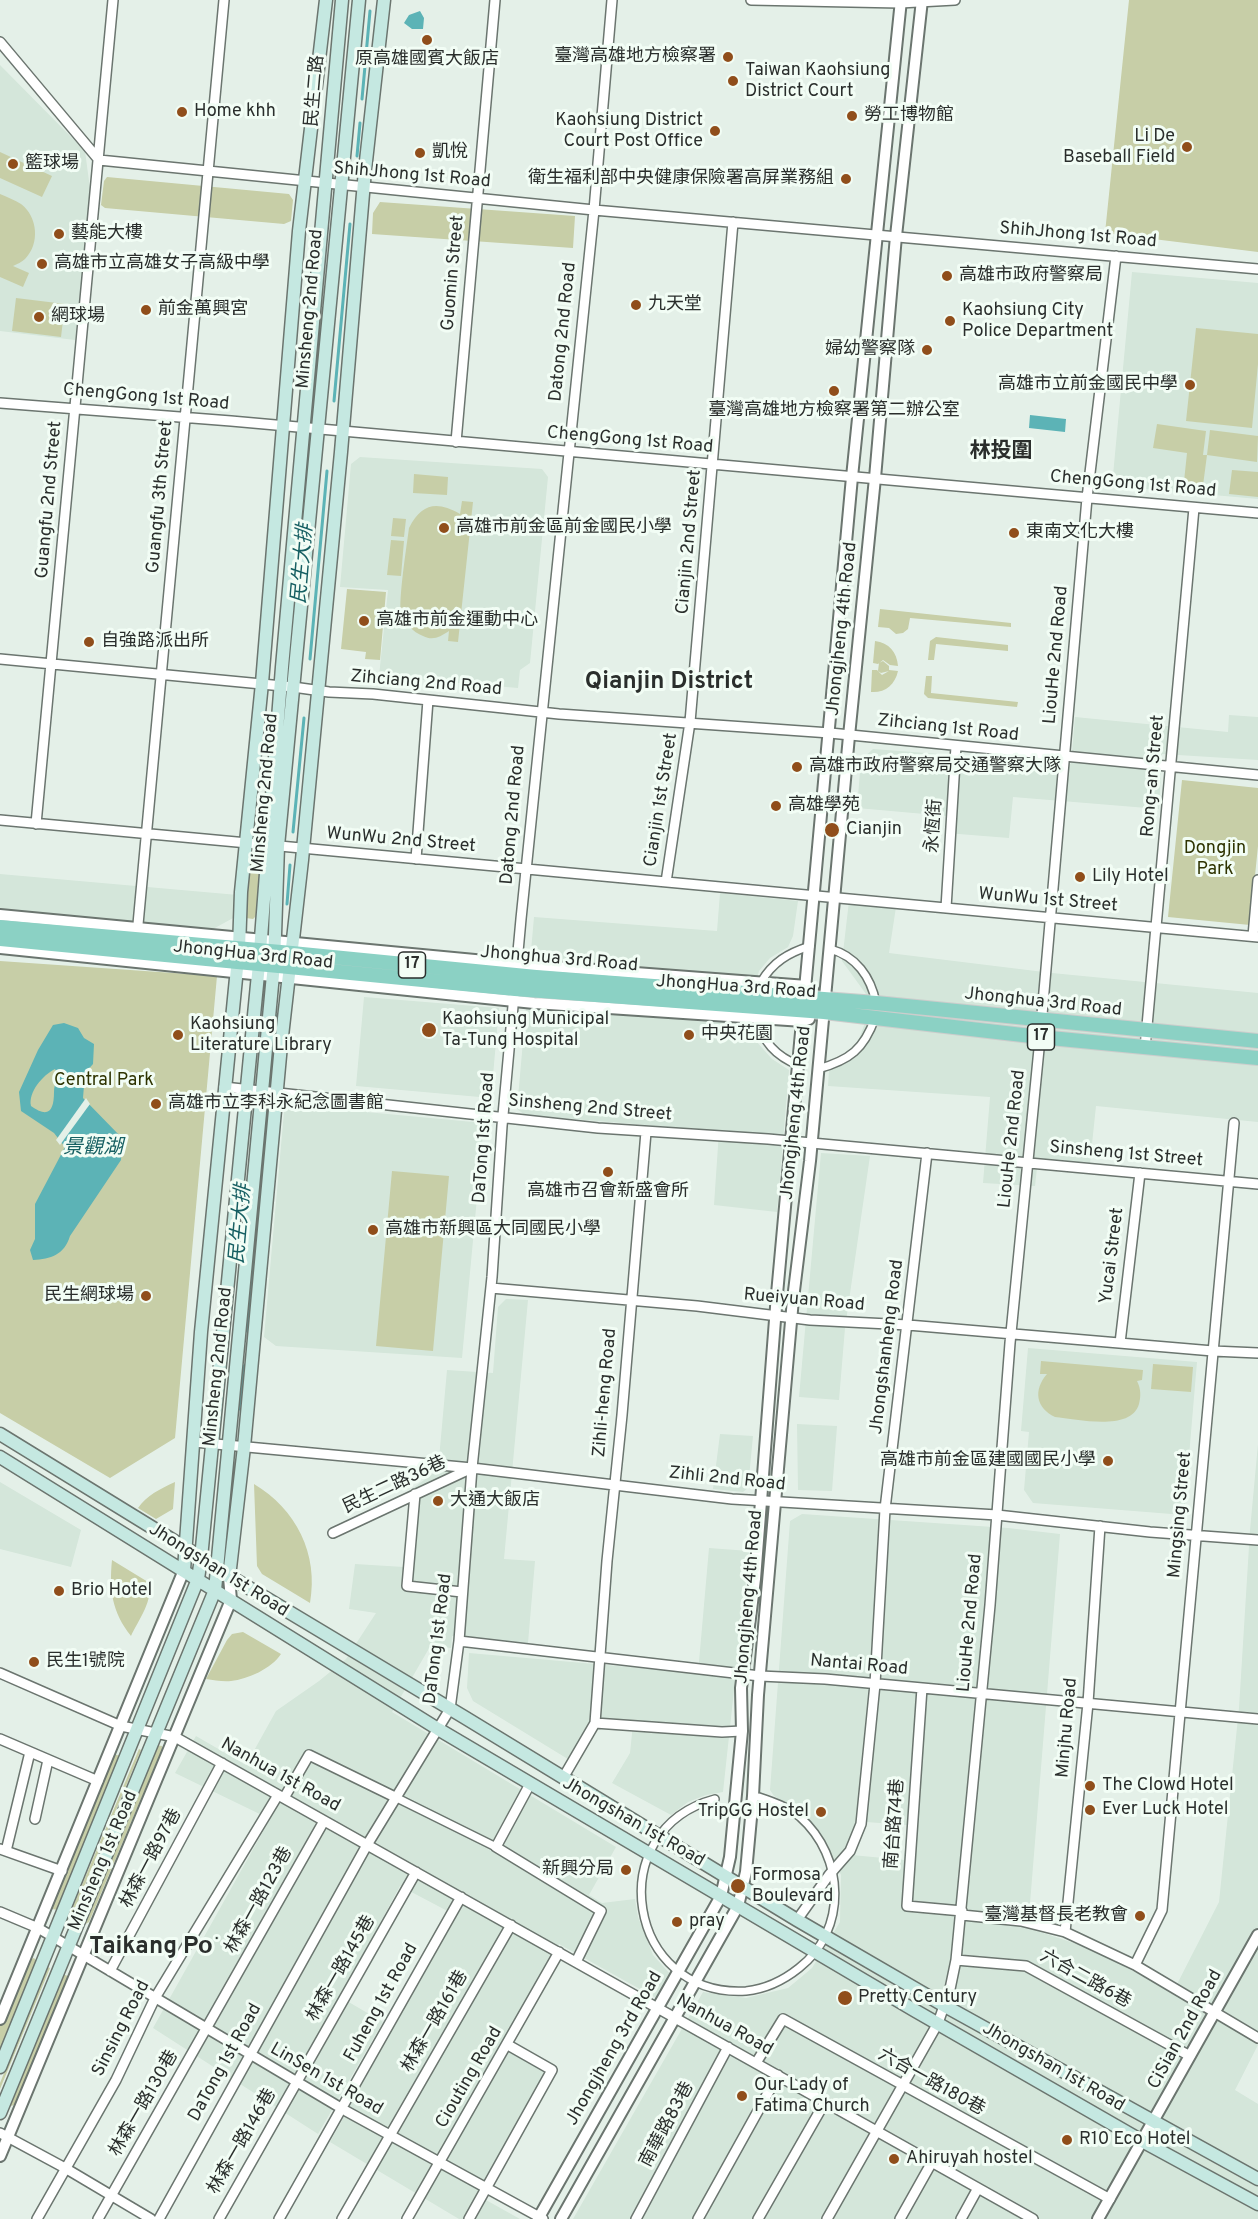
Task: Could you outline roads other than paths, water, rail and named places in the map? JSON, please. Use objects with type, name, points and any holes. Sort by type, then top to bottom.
[{"type":"main road","points":[[184,1570],[200,1342],[238,955],[304,182],[326,0]]},
{"type":"main road","name":"民生二路","points":[[326,184],[342,0]]},
{"type":"main road","name":"Minsheng 2nd Road","points":[[287,686],[318,430],[359,0]]},
{"type":"main road","points":[[229,1577],[244,1447],[276,1092],[303,848],[364,188],[384,0]]},
{"type":"main road","name":"Minsheng 2nd Road","points":[[201,1558],[259,957],[273,846],[287,686],[303,429],[326,184]]},
{"type":"main road","name":"Minsheng 2nd Road","points":[[215,1590],[274,958],[273,846]]},
{"type":"main road","name":"17","points":[[0,927],[136,945]]},
{"type":"main road","name":"JhongHua 3rd Road","points":[[0,939],[136,945],[515,982],[824,1006]]},
{"type":"main road","name":"Jhonghua 3rd Road","points":[[824,1006],[1041,1020],[1146,1032],[1258,1041]]},
{"type":"main road","name":"Jhonghua 3rd Road","points":[[875,1010],[1040,1037],[1258,1058]]},
{"type":"main road","name":"Jhongshan 1st Road","points":[[0,1434],[229,1577],[797,1920],[945,2006],[1258,2179]]},
{"type":"main road","name":"Jhongshan 1st Road","points":[[0,1457],[438,1729],[938,2023],[1142,2141],[1258,2204]]},
{"type":"main road","name":"Minsheng 1st Road","points":[[0,2067],[198,1579],[201,1558]]},
{"type":"main road","name":"Minsheng 1st Road","points":[[0,2113],[215,1590]]},
{"type":"street","name":"Guangfu 2nd Street","points":[[36,824],[113,0]]},
{"type":"street","name":"Guangfu 3th Street","points":[[136,945],[224,0]]},
{"type":"street","name":"Guomin Street","points":[[456,442],[495,0]]},
{"type":"street","name":"Datong 2nd Road","points":[[515,982],[594,210],[612,0]]},
{"type":"street","points":[[751,0],[900,2],[955,0]]},
{"type":"street","name":"Jhongjheng 4th Road","points":[[738,1906],[746,1872],[760,1676],[792,1317],[835,898],[896,236],[922,1]]},
{"type":"street","name":"Jhongjheng 4th Road","points":[[721,1896],[730,1857],[742,1731],[742,1674],[754,1579],[775,1316],[800,1066],[852,477],[900,2]]},
{"type":"street","points":[[0,42],[99,160]]},
{"type":"street","name":"ShihJhong 1st Road","points":[[99,160],[594,210],[1258,269]]},
{"type":"street","name":"Cianjin 2nd Street","points":[[690,722],[733,222]]},
{"type":"street","name":"LiouHe 2nd Road","points":[[827,2219],[938,2023],[945,2006],[956,1960],[1088,498],[1116,256]]},
{"type":"street","name":"ChengGong 1st Road","points":[[0,403],[1258,513]]},
{"type":"street","name":"Rong-an Street","points":[[1145,1048],[1194,507]]},
{"type":"street","name":"Zihciang 2nd Road","points":[[0,659],[603,718],[690,722],[849,736]]},
{"type":"street","points":[[416,859],[428,700]]},
{"type":"street","name":"Cianjin 1st Street","points":[[666,882],[690,722]]},
{"type":"street","name":"Zihciang 1st Road","points":[[849,736],[1258,775]]},
{"type":"street","name":"永恆街","points":[[946,908],[956,746]]},
{"type":"street","name":"WunWu 2nd Street","points":[[0,820],[835,898]]},
{"type":"street","points":[[1256,936],[1258,880]]},
{"type":"street","name":"WunWu 1st Street","points":[[835,898],[1256,936]]},
{"type":"street","name":"JhongHua 3rd Road","points":[[0,915],[136,945],[515,982],[756,1017],[805,1004]]},
{"type":"street","name":"JhongHua 3rd Road","points":[[0,948],[136,945]]},
{"type":"street","points":[[761,982],[768,970],[783,956],[810,946]]},
{"type":"street","points":[[818,1069],[838,1063],[856,1052],[868,1036],[875,1010],[867,975],[853,960],[830,949]]},
{"type":"street","name":"JhongHua 3rd Road","points":[[515,982],[761,982],[805,1004],[824,1006]]},
{"type":"street","name":"DaTong 1st Road","points":[[159,2219],[367,1845],[450,1709],[459,1641],[515,982]]},
{"type":"street","points":[[756,1017],[760,1032],[767,1043],[782,1058],[800,1066]]},
{"type":"street","name":"Sinsheng 2nd Street","points":[[224,1087],[646,1132],[811,1143]]},
{"type":"street","name":"Mingsing Street","points":[[1135,1965],[1162,1910],[1234,1123]]},
{"type":"street","name":"Zihli-heng Road","points":[[595,1723],[646,1132]]},
{"type":"street","name":"Sinsheng 1st Street","points":[[811,1143],[1258,1184]]},
{"type":"street","name":"Jhongshanheng Road","points":[[797,1920],[850,1851],[861,1824],[875,1684],[885,1509],[927,1153]]},
{"type":"street","name":"Yucai Street","points":[[1120,1343],[1140,1173]]},
{"type":"street","name":"Rueiyuan Road","points":[[490,1288],[775,1316],[908,1325],[1213,1352],[1258,1353]]},
{"type":"street","name":"Zihli 2nd Road","points":[[194,1442],[472,1468],[775,1502],[997,1515],[1258,1540]]},
{"type":"street","name":"民生二路36巷","points":[[333,1533],[472,1468]]},
{"type":"street","points":[[415,1494],[407,1586],[462,1592]]},
{"type":"street","name":"Minjhu Road","points":[[1065,1932],[1088,1703],[1100,1526]]},
{"type":"street","name":"Minsheng 1st Road","points":[[0,2019],[184,1570]]},
{"type":"street","name":"Minsheng 1st Road","points":[[0,2156],[4,2135],[84,1955],[231,1600],[229,1577]]},
{"type":"street","name":"Nantai Road","points":[[459,1641],[760,1676],[825,1678],[1258,1719]]},
{"type":"street","name":"Nanhua 1st Road","points":[[0,1673],[121,1726],[176,1737],[367,1845]]},
{"type":"street","name":"南台路74巷","points":[[922,1688],[907,1906],[962,1913]]},
{"type":"street","points":[[563,1778],[595,1723],[722,1732],[742,1731]]},
{"type":"street","points":[[0,1739],[98,1780]]},
{"type":"street","points":[[30,1752],[3,1850],[62,1871]]},
{"type":"street","name":"Sinsing Road","points":[[37,2219],[116,2080],[155,1998],[309,1755],[397,1798]]},
{"type":"street","points":[[35,1819],[48,1760]]},
{"type":"street","name":"林森一路97巷","points":[[110,1971],[222,1763]]},
{"type":"street","points":[[496,1847],[531,1784]]},
{"type":"street","points":[[715,1799],[694,1805],[678,1816],[659,1836],[643,1869],[640,1892],[642,1915],[650,1936],[663,1956],[678,1971],[695,1981],[725,1990],[747,1991],[769,1986],[789,1977],[817,1952],[826,1936],[836,1898],[833,1871],[827,1851],[814,1832],[798,1815],[778,1803],[759,1797]]},
{"type":"street","points":[[397,1798],[496,1847],[601,1911],[576,1962]]},
{"type":"street","name":"林森一路123巷","points":[[207,2029],[324,1821]]},
{"type":"street","name":"Nanhua Road","points":[[367,1845],[978,2188],[1020,2216],[1032,2219]]},
{"type":"street","name":"林森一路145巷","points":[[297,2082],[416,1872]]},
{"type":"street","name":"Jhongjheng 3rd Road","points":[[540,2218],[721,1896]]},
{"type":"street","name":"Fuheng 1st Road","points":[[279,2219],[461,1897]]},
{"type":"street","name":"Jhongjheng 3rd Road","points":[[561,2219],[738,1906]]},
{"type":"street","name":"LinSen 1st Road","points":[[0,1912],[38,1928],[389,2136],[540,2218]]},
{"type":"street","points":[[962,1913],[1021,1922],[1065,1932],[1135,1965],[1258,2038]]},
{"type":"street","name":"林森一路161巷","points":[[342,2219],[511,1925]]},
{"type":"street","name":"CiSian 2nd Road","points":[[1098,2219],[1258,1935]]},
{"type":"street","name":"Ciouting Road","points":[[407,2219],[559,1952]]},
{"type":"street","name":"六合二路6巷","points":[[956,1960],[1026,1966],[1190,2056]]},
{"type":"street","name":"六合一路180巷","points":[[756,2063],[783,2019],[1110,2199]]},
{"type":"street","name":"林森一路130巷","points":[[98,2219],[207,2029]]},
{"type":"street","points":[[469,2219],[552,2070],[508,2045]]},
{"type":"street","name":"南華路83巷","points":[[636,2219],[728,2047]]},
{"type":"street","points":[[698,2219],[778,2075]]},
{"type":"street","name":"林森一路146巷","points":[[219,2219],[297,2082]]},
{"type":"street","points":[[758,2219],[825,2102]]},
{"type":"street","points":[[4,2135],[151,2219]]},
{"type":"street","points":[[900,2219],[932,2162]]},
{"type":"street","points":[[961,2219],[978,2188]]},
{"type":"water","points":[[420,11],[424,18],[423,29],[412,29],[404,23],[409,15]]},
{"type":"water","points":[[1030,415],[1066,419],[1065,432],[1029,428]]},
{"type":"water","name":"景觀湖","points":[[64,1023],[78,1028],[84,1038],[94,1044],[93,1064],[85,1073],[83,1098],[122,1138],[121,1160],[64,1248],[51,1257],[33,1260],[30,1250],[35,1239],[35,1204],[65,1147],[54,1133],[21,1111],[19,1092],[38,1050],[53,1025]],"holes":[[[55,1069],[53,1104],[49,1111],[37,1110],[31,1106],[34,1090],[46,1075]]]},
{"type":"waterway","name":"民生大排","points":[[362,99],[370,11]]},
{"type":"waterway","name":"民生大排","points":[[357,156],[360,123]]},
{"type":"waterway","name":"民生大排","points":[[334,401],[350,224]]},
{"type":"waterway","name":"民生大排","points":[[310,659],[327,471]]},
{"type":"waterway","name":"民生大排","points":[[293,832],[304,718]]},
{"type":"waterway","name":"民生大排","points":[[287,904],[290,865]]},
{"type":"waterway","name":"民生大排","points":[[271,1076],[276,1016]]},
{"type":"waterway","name":"民生大排","points":[[247,1331],[267,1119]]},
{"type":"waterway","name":"民生大排","points":[[239,1409],[244,1366]]},
{"type":"place","name":"原高雄國賓大飯店","points":[[427,40]]},
{"type":"place","name":"臺灣高雄地方檢察署","points":[[728,57]]},
{"type":"place","name":"Taiwan Kaohsiung District Court","points":[[733,81]]},
{"type":"place","name":"Home khh","points":[[182,112]]},
{"type":"place","name":"勞工博物館","points":[[852,116]]},
{"type":"place","name":"Kaohsiung District Court Post Office","points":[[715,131]]},
{"type":"place","name":"Li De Baseball Field","points":[[1187,147]]},
{"type":"place","name":"凱悅","points":[[420,153]]},
{"type":"place","name":"籃球場","points":[[13,164]]},
{"type":"place","name":"衛生福利部中央健康保險署高屏業務組","points":[[846,179]]},
{"type":"place","name":"藝能大樓","points":[[59,234]]},
{"type":"place","name":"高雄市立高雄女子高級中學","points":[[42,264]]},
{"type":"place","name":"高雄市政府警察局","points":[[947,276]]},
{"type":"place","name":"九天堂","points":[[636,305]]},
{"type":"place","name":"前金萬興宮","points":[[146,310]]},
{"type":"place","name":"網球場","points":[[39,317]]},
{"type":"place","name":"Kaohsiung City Police Department","points":[[950,321]]},
{"type":"place","name":"婦幼警察隊","points":[[927,350]]},
{"type":"place","name":"高雄市立前金國民中學","points":[[1190,385]]},
{"type":"place","name":"臺灣高雄地方檢察署第二辦公室","points":[[834,391]]},
{"type":"place","name":"高雄市前金區前金國民小學","points":[[444,528]]},
{"type":"place","name":"東南文化大樓","points":[[1014,533]]},
{"type":"place","name":"高雄市前金運動中心","points":[[364,621]]},
{"type":"place","name":"自強路派出所","points":[[89,642]]},
{"type":"place","name":"高雄市政府警察局交通警察大隊","points":[[797,767]]},
{"type":"place","name":"高雄學苑","points":[[776,806]]},
{"type":"place","name":"Cianjin","points":[[832,830]]},
{"type":"place","name":"Lily Hotel","points":[[1080,877]]},
{"type":"place","name":"Kaohsiung Municipal Ta-Tung Hospital","points":[[429,1030]]},
{"type":"place","name":"Kaohsiung Literature Library","points":[[178,1035]]},
{"type":"place","name":"中央花園","points":[[689,1035]]},
{"type":"place","name":"高雄市立李科永紀念圖書館","points":[[156,1104]]},
{"type":"place","name":"高雄市召會新盛會所","points":[[608,1172]]},
{"type":"place","name":"高雄市新興區大同國民小學","points":[[373,1230]]},
{"type":"place","name":"民生網球場","points":[[146,1296]]},
{"type":"place","name":"高雄市前金區建國國民小學","points":[[1108,1461]]},
{"type":"place","name":"大通大飯店","points":[[438,1501]]},
{"type":"place","name":"Brio Hotel","points":[[59,1591]]},
{"type":"place","name":"民生1號院","points":[[34,1662]]},
{"type":"place","name":"The Clowd Hotel","points":[[1090,1786]]},
{"type":"place","name":"Ever Luck Hotel","points":[[1090,1810]]},
{"type":"place","name":"TripGG Hostel","points":[[821,1812]]},
{"type":"place","name":"新興分局","points":[[626,1870]]},
{"type":"place","name":"Formosa Boulevard","points":[[738,1886]]},
{"type":"place","name":"臺灣基督長老教會","points":[[1140,1916]]},
{"type":"place","name":"pray","points":[[677,1922]]},
{"type":"place","name":"Pretty Century","points":[[845,1998]]},
{"type":"place","name":"Our Lady of Fatima Church","points":[[742,2096]]},
{"type":"place","name":"R10 Eco Hotel","points":[[1067,2140]]},
{"type":"place","name":"Ahiruyah hostel","points":[[894,2159]]},
{"type":"district","name":"林投圍","points":[[1001,453]]},
{"type":"district","name":"Qianjin District","points":[[669,683]]},
{"type":"district","name":"Taikang Po͘","points":[[151,1948]]},
{"type":"park label","name":"Dongjin Park","points":[[1215,859]]},
{"type":"park label","name":"Central Park","points":[[104,1081]]}]
